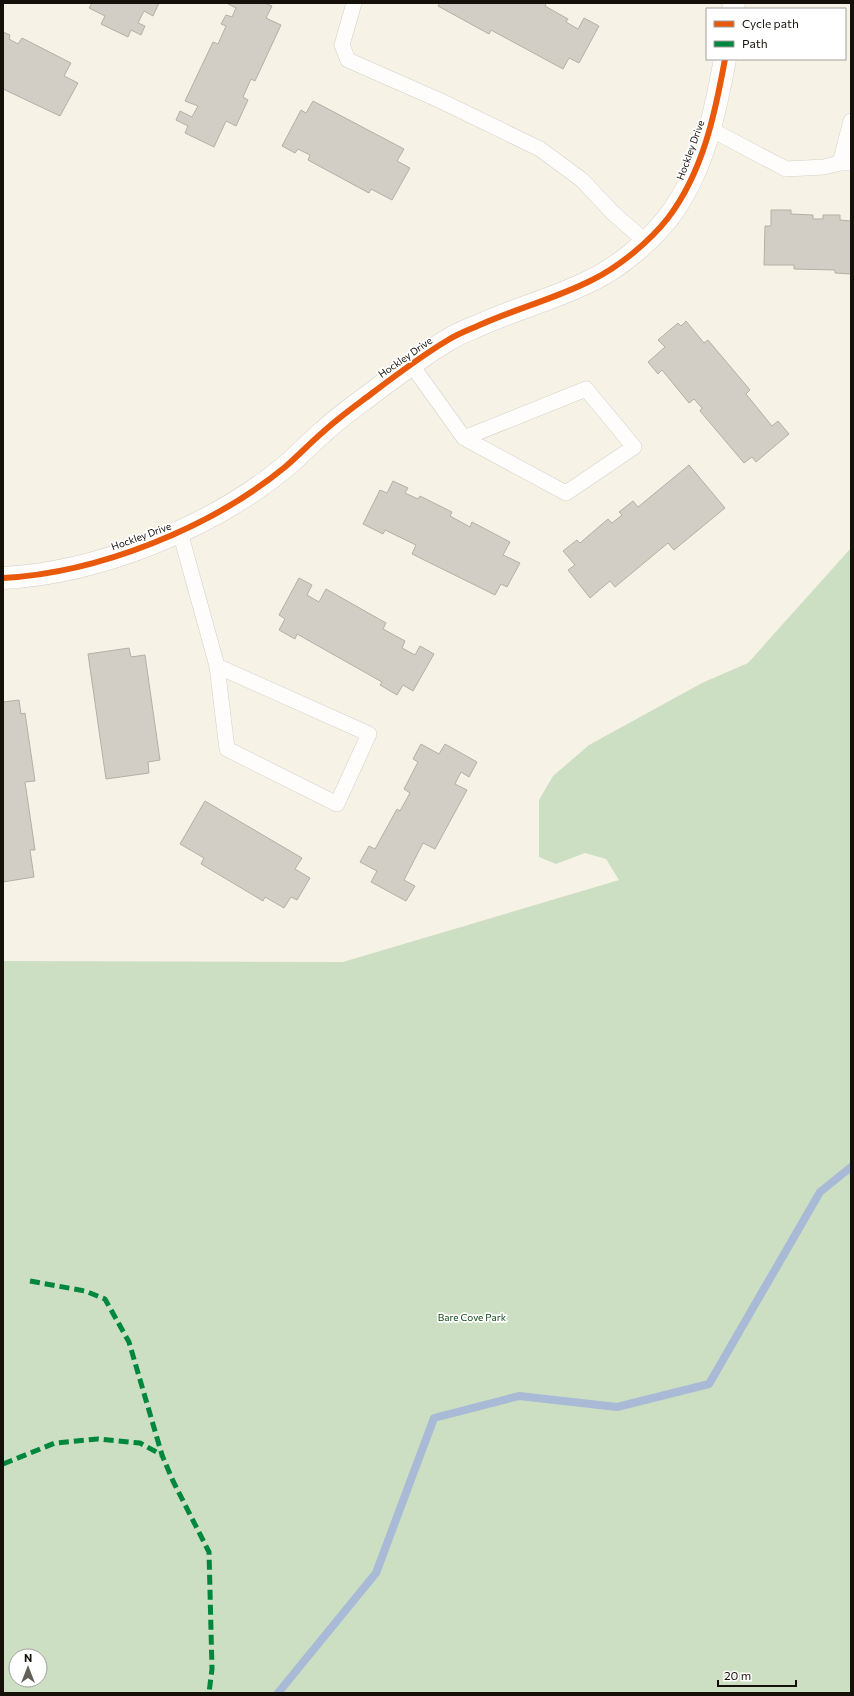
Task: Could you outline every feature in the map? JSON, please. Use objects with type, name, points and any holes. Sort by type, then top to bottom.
[{"type":"street","name":"Hockley Drive","points":[[3,578],[52,571],[86,564],[132,552],[180,532],[234,502],[284,468],[324,431],[411,364],[451,338],[496,318],[592,280],[614,267],[646,242],[668,218],[690,184],[710,129],[725,60]]},
{"type":"lane","points":[[354,3],[342,45],[348,60],[441,101],[540,150],[582,180],[613,213],[646,242]]},
{"type":"lane","points":[[710,129],[786,169],[824,167],[845,163],[851,121]]},
{"type":"lane","points":[[411,364],[464,438],[566,493],[634,447],[586,389],[464,438]]},
{"type":"lane","points":[[180,532],[217,666],[227,749],[337,804],[369,734],[217,666]]},
{"type":"green space","name":"Bare Cove Park","points":[[851,548],[851,1693],[3,1693],[3,961],[343,962],[619,880],[606,859],[585,853],[556,864],[539,857],[539,800],[553,776],[589,745],[702,683],[748,663]]},
{"type":"building","points":[[92,3],[159,3],[153,16],[144,11],[138,23],[145,26],[141,35],[131,30],[128,37],[101,24],[105,16],[89,8]]},
{"type":"building","points":[[228,3],[265,3],[272,6],[266,18],[281,25],[255,81],[251,79],[243,97],[248,100],[236,126],[226,121],[214,147],[185,133],[188,126],[176,120],[180,111],[192,117],[198,106],[185,101],[213,42],[218,44],[226,26],[221,24],[226,15],[232,17],[236,8]]},
{"type":"building","points":[[440,3],[546,3],[545,6],[568,19],[566,22],[578,29],[584,18],[599,26],[579,63],[569,58],[563,69],[491,30],[489,34],[438,6]]},
{"type":"building","points":[[3,32],[10,35],[9,39],[18,44],[22,38],[71,63],[64,76],[78,83],[60,116],[3,89]]},
{"type":"building","points":[[313,101],[404,149],[397,161],[410,168],[392,200],[371,189],[369,193],[308,160],[310,155],[298,149],[295,153],[282,146],[301,110],[306,113]]},
{"type":"building","points":[[771,210],[791,210],[791,214],[813,215],[813,219],[823,219],[823,215],[840,215],[840,220],[851,221],[851,274],[835,273],[835,270],[794,269],[794,265],[764,265],[765,226],[771,226]]},
{"type":"building","points":[[686,321],[704,343],[708,340],[750,390],[746,394],[772,426],[778,421],[789,434],[756,462],[752,457],[744,463],[700,411],[702,408],[694,399],[689,403],[662,370],[658,374],[648,362],[665,347],[658,340],[678,323],[681,326]]},
{"type":"building","points":[[689,465],[725,508],[674,550],[668,543],[615,587],[610,581],[590,598],[568,570],[575,565],[563,551],[577,540],[580,543],[608,519],[612,523],[622,515],[619,512],[633,501],[638,507]]},
{"type":"building","points":[[393,481],[408,488],[405,493],[418,499],[420,496],[452,512],[450,516],[470,527],[472,522],[510,542],[503,555],[520,563],[507,587],[501,584],[495,595],[412,554],[416,545],[385,530],[383,534],[363,524],[380,490],[387,493]]},
{"type":"building","points":[[299,578],[312,585],[307,595],[319,602],[326,589],[386,623],[383,629],[405,641],[402,648],[415,655],[420,646],[434,654],[413,691],[403,685],[397,695],[380,685],[382,682],[297,634],[295,639],[279,630],[285,619],[279,615]]},
{"type":"building","points":[[129,648],[131,657],[145,655],[160,760],[148,762],[149,773],[106,779],[88,654]]},
{"type":"building","points":[[19,700],[21,714],[25,713],[35,781],[25,782],[35,850],[30,850],[34,877],[3,882],[3,702]]},
{"type":"building","points":[[421,744],[439,754],[445,744],[477,762],[469,777],[461,772],[455,784],[467,790],[435,849],[423,843],[404,880],[415,886],[406,901],[371,882],[377,871],[360,862],[369,846],[375,849],[397,809],[400,811],[410,793],[404,789],[418,762],[413,759]]},
{"type":"building","points":[[205,801],[302,858],[295,869],[310,878],[297,900],[291,897],[284,908],[265,897],[263,901],[201,864],[204,858],[180,844]]},
{"type":"waterway","points":[[278,1693],[376,1573],[434,1418],[519,1396],[617,1407],[709,1384],[820,1192],[851,1167]]},
{"type":"marked path","points":[[30,1281],[85,1291],[105,1299],[129,1342],[162,1455],[173,1481],[209,1552],[212,1669],[209,1693]]},
{"type":"marked path","points":[[3,1464],[55,1443],[98,1439],[140,1443],[162,1455]]},
{"type":"cycle path","points":[[3,578],[39,574],[77,567],[114,557],[152,544],[188,528],[256,489],[285,467],[341,417],[418,359],[438,346],[456,335],[579,286],[602,275],[623,261],[661,227],[680,200],[690,181],[706,142],[717,101],[725,60]]}]
